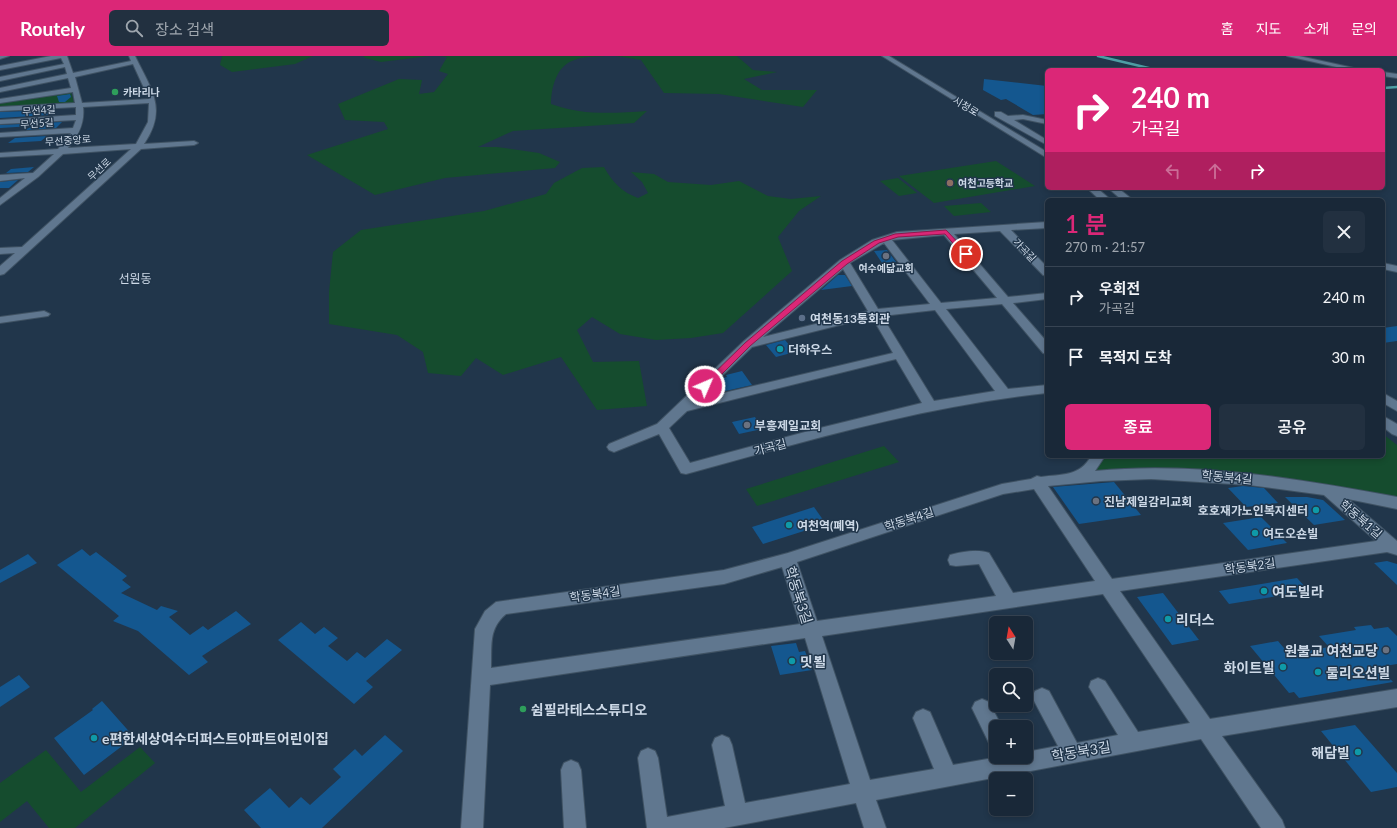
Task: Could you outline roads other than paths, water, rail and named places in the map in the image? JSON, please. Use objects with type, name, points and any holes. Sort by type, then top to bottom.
[{"type":"street","points":[[0,57],[6,56]]},
{"type":"street","points":[[0,68],[60,56]]},
{"type":"street","points":[[0,202],[60,152],[75,130],[80,117],[79,106],[71,75],[64,56]]},
{"type":"street","name":"시청로","points":[[884,56],[1045,155]]},
{"type":"street","points":[[1290,56],[1350,68]]},
{"type":"street","points":[[0,90],[71,75],[134,59],[154,101]]},
{"type":"street","points":[[0,79],[67,65]]},
{"type":"street","points":[[1385,74],[1397,76]]},
{"type":"street","name":"무선4길","points":[[0,101],[74,90]]},
{"type":"street","name":"무선4길","points":[[0,109],[154,101]]},
{"type":"street","name":"무선로","points":[[0,272],[98,185],[138,147],[150,127],[154,101]]},
{"type":"street","name":"시청로","points":[[992,110],[1045,142]]},
{"type":"street","name":"무선4길","points":[[0,122],[80,117]]},
{"type":"street","points":[[991,121],[1023,117],[1045,122]]},
{"type":"street","name":"무선5길","points":[[0,135],[75,130]]},
{"type":"street","name":"무선중앙로","points":[[0,155],[194,143]]},
{"type":"street","points":[[0,178],[34,175]]},
{"type":"street","points":[[1094,190],[1104,198]]},
{"type":"street","points":[[1115,190],[1125,198]]},
{"type":"street","name":"가곡길","points":[[1045,225],[897,235],[886,238],[865,248],[844,262],[748,344],[662,427],[686,469],[930,405],[1003,392],[1045,389]]},
{"type":"street","name":"가곡길","points":[[1003,228],[1045,271]]},
{"type":"street","points":[[946,232],[1045,348]]},
{"type":"street","points":[[886,238],[939,305],[1003,392]]},
{"type":"street","points":[[0,251],[23,250]]},
{"type":"street","points":[[844,262],[930,405]]},
{"type":"street","points":[[1385,266],[1397,269]]},
{"type":"street","points":[[748,344],[875,313],[939,305],[1045,296]]},
{"type":"street","points":[[0,320],[44,314]]},
{"type":"street","name":"가곡길","points":[[684,407],[899,355]]},
{"type":"street","points":[[1385,399],[1397,408]]},
{"type":"street","points":[[1385,422],[1397,431]]},
{"type":"street","points":[[614,447],[662,427]]},
{"type":"street","points":[[1081,476],[1094,464],[1097,458]]},
{"type":"street","name":"학동북4길","points":[[472,828],[485,625],[491,616],[502,607],[724,576],[788,559],[1002,489],[1037,481],[1081,476],[1183,473],[1325,488],[1397,503]]},
{"type":"street","points":[[1037,481],[1274,828]]},
{"type":"street","name":"학동북1길","points":[[1325,488],[1394,548]]},
{"type":"street","name":"학동북2길","points":[[1108,587],[1394,548]]},
{"type":"street","points":[[956,560],[983,557],[1009,602]]},
{"type":"street","name":"학동북3길","points":[[788,559],[875,828]]},
{"type":"street","name":"학동북3길","points":[[811,631],[1108,587]]},
{"type":"street","points":[[481,678],[811,631]]},
{"type":"street","points":[[1098,687],[1133,742]]},
{"type":"street","points":[[1042,697],[1072,753]]},
{"type":"street","points":[[1206,728],[1397,698]]},
{"type":"street","points":[[982,708],[989,722]]},
{"type":"street","points":[[923,718],[947,775]]},
{"type":"street","name":"학동북3길","points":[[1033,757],[1072,753],[1206,728]]},
{"type":"street","points":[[722,745],[737,814]]},
{"type":"street","points":[[648,758],[658,828]]},
{"type":"street","name":"학동북3길","points":[[863,790],[947,775],[992,764]]},
{"type":"street","points":[[571,770],[575,828]]},
{"type":"street","points":[[665,828],[863,790]]},
{"type":"waterway","points":[[1098,56],[1149,68]]},
{"type":"waterway","points":[[1385,88],[1397,87]]},
{"type":"place","name":"카타리나","points":[[115,92]]},
{"type":"place","name":"여천고등학교","points":[[950,183]]},
{"type":"place","name":"여수예닮교회","points":[[886,256]]},
{"type":"place","name":"여천동13통회관","points":[[802,318]]},
{"type":"place","name":"더하우스","points":[[780,349]]},
{"type":"place","name":"부흥제일교회","points":[[747,425]]},
{"type":"place","name":"진남제일감리교회","points":[[1096,501]]},
{"type":"place","name":"호호재가노인복지센터","points":[[1316,510]]},
{"type":"place","name":"여천역(폐역)","points":[[789,525]]},
{"type":"place","name":"여도오숀빌","points":[[1255,533]]},
{"type":"place","name":"여도빌라","points":[[1264,591]]},
{"type":"place","name":"리더스","points":[[1168,619]]},
{"type":"place","name":"원불교 여천교당","points":[[1386,650]]},
{"type":"place","name":"밋뵐","points":[[792,661]]},
{"type":"place","name":"화이트빌","points":[[1283,667]]},
{"type":"place","name":"둘리오션빌","points":[[1318,672]]},
{"type":"place","name":"쉼필라테스스튜디오","points":[[523,709]]},
{"type":"place","name":"e편한세상여수더퍼스트아파트어린이집","points":[[94,738]]},
{"type":"place","name":"해담빌","points":[[1358,752]]},
{"type":"district","name":"선원동","points":[[135,278]]}]
